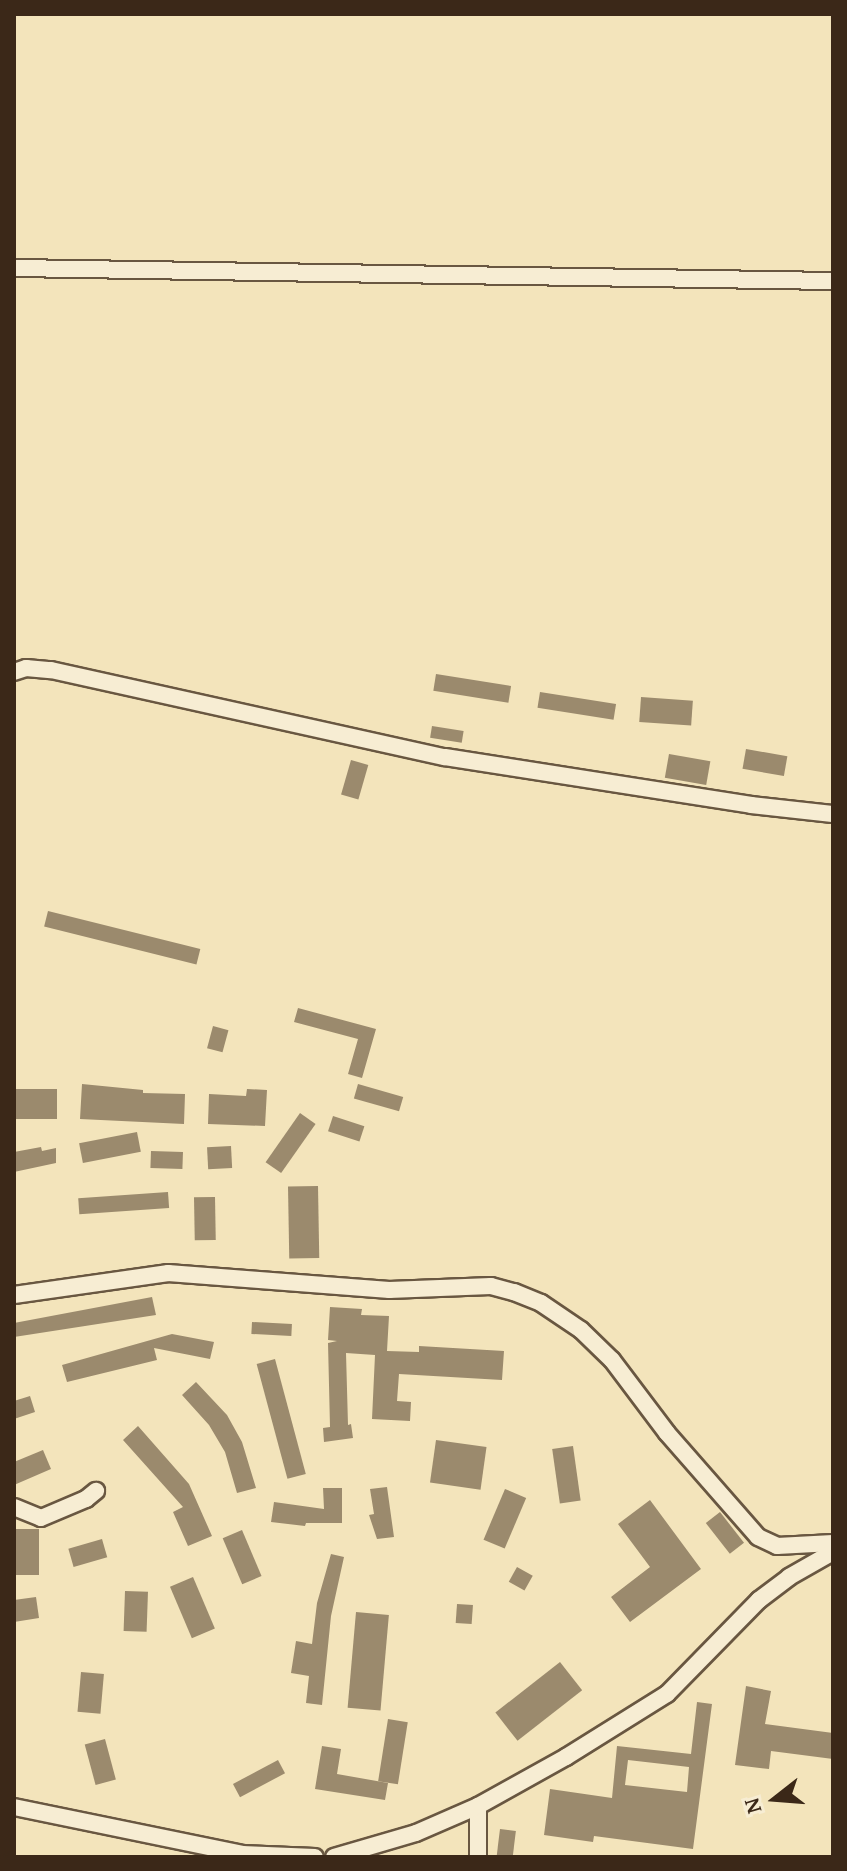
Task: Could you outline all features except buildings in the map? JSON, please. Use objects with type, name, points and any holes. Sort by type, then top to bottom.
[{"type":"street","points":[[14,268],[833,281]]},
{"type":"street","points":[[16,670],[51,670],[445,757],[751,805],[833,814]]},
{"type":"street","points":[[14,1295],[168,1273],[330,1287],[389,1290],[491,1286],[514,1292],[541,1303],[581,1330],[612,1360],[667,1433],[758,1537],[777,1546],[833,1543]]},
{"type":"street","points":[[14,1507],[41,1518],[86,1499],[96,1491]]},
{"type":"street","points":[[334,1857],[416,1833],[478,1806],[566,1757],[667,1694],[759,1600],[833,1552]]},
{"type":"street","points":[[478,1806],[478,1857]]},
{"type":"street","points":[[14,1807],[242,1854],[315,1857]]}]
